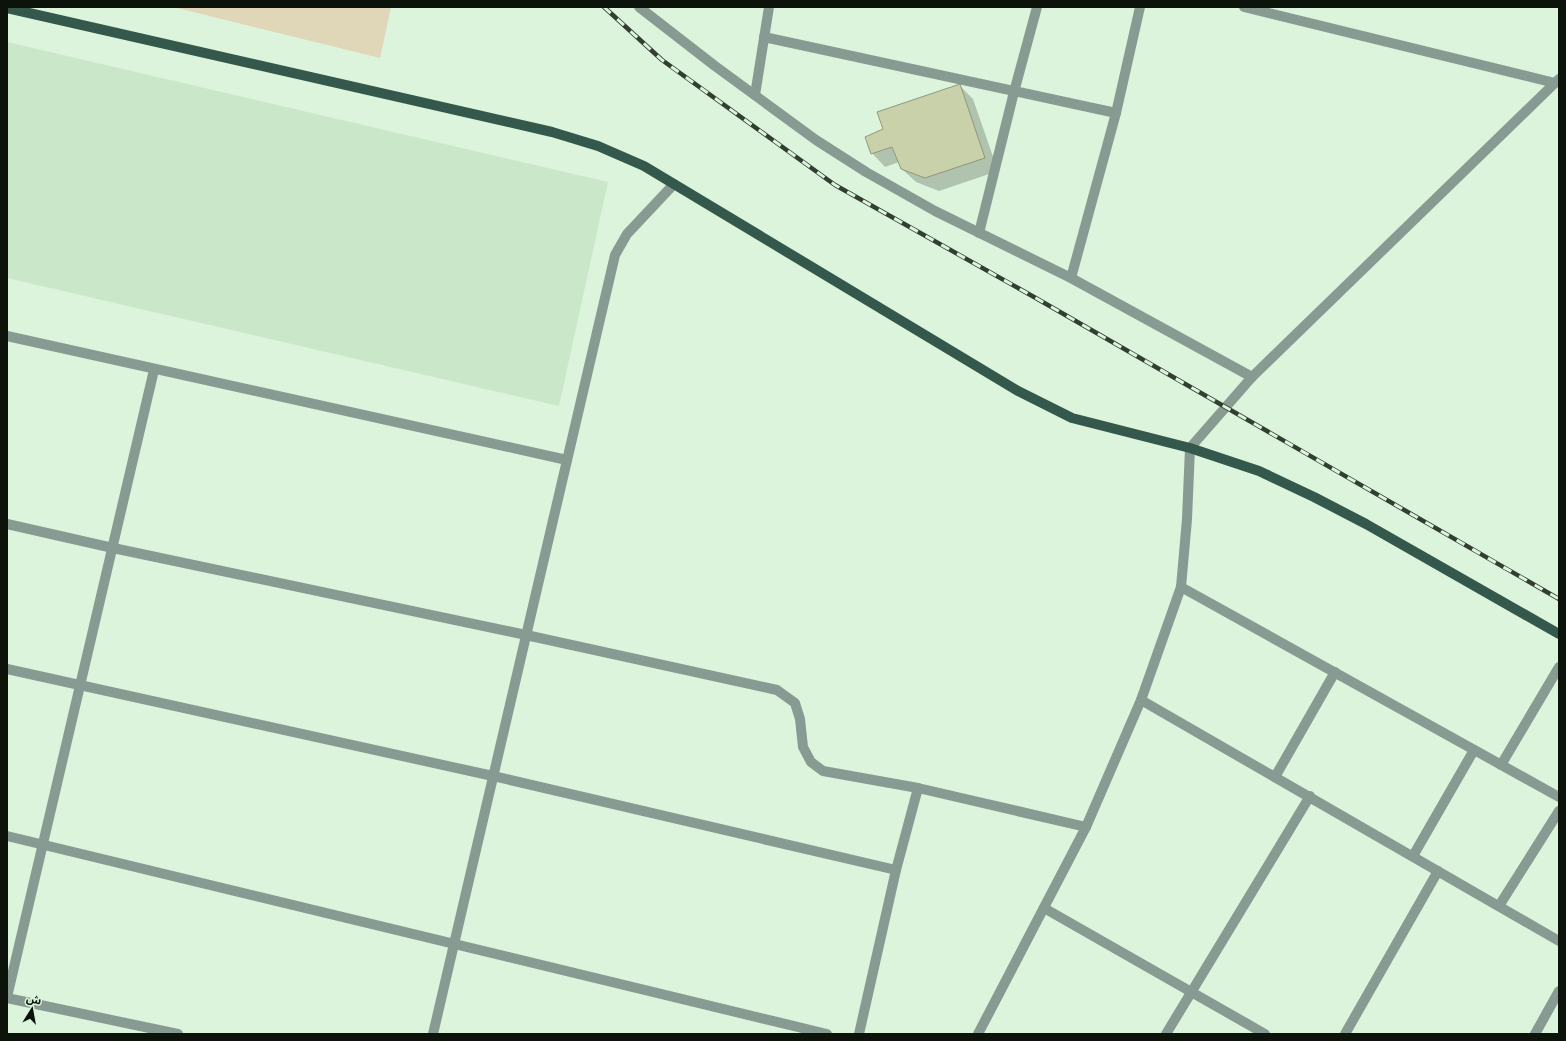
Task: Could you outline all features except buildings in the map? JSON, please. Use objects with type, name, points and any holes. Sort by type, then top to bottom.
[{"type":"main road","points":[[7,8],[552,132],[598,146],[644,166],[1018,391],[1072,418],[1190,448],[1259,472],[1314,497],[1366,524],[1559,634]]},
{"type":"street","points":[[639,7],[714,66],[816,140],[866,172],[934,211],[1072,278],[1252,377]]},
{"type":"street","points":[[755,95],[769,7]]},
{"type":"street","points":[[979,233],[1037,7]]},
{"type":"street","points":[[1072,278],[1116,114],[1140,7]]},
{"type":"street","points":[[1244,7],[1557,81]]},
{"type":"street","points":[[764,37],[1116,114]]},
{"type":"street","points":[[978,1034],[1086,827],[1141,700],[1181,587],[1187,519],[1190,448],[1252,377],[1557,81]]},
{"type":"street","points":[[433,1034],[615,255],[627,234],[674,184]]},
{"type":"street","points":[[7,336],[154,370],[567,460]]},
{"type":"street","points":[[154,370],[114,548],[7,997],[178,1034]]},
{"type":"street","points":[[7,524],[777,690],[795,703],[800,719],[803,747],[811,762],[823,771],[918,788],[1086,827]]},
{"type":"street","points":[[1181,587],[1559,797]]},
{"type":"street","points":[[1501,765],[1559,667]]},
{"type":"street","points":[[7,669],[493,776],[896,870]]},
{"type":"street","points":[[1275,777],[1335,672]]},
{"type":"street","points":[[1141,700],[1310,796],[1559,941]]},
{"type":"street","points":[[1413,856],[1474,750]]},
{"type":"street","points":[[859,1034],[896,870],[918,788]]},
{"type":"street","points":[[1166,1034],[1190,992],[1310,796]]},
{"type":"street","points":[[1499,906],[1559,811]]},
{"type":"street","points":[[7,836],[827,1034]]},
{"type":"street","points":[[1345,1034],[1438,871]]},
{"type":"street","points":[[1044,908],[1265,1034]]},
{"type":"street","points":[[1535,1034],[1559,990]]},
{"type":"shaded area","points":[[173,7],[391,7],[380,58]]},
{"type":"shaded area","points":[[7,42],[608,182],[559,406],[7,278]]},
{"type":"railway","points":[[604,7],[662,60],[835,185],[1034,297],[1559,599]]}]
